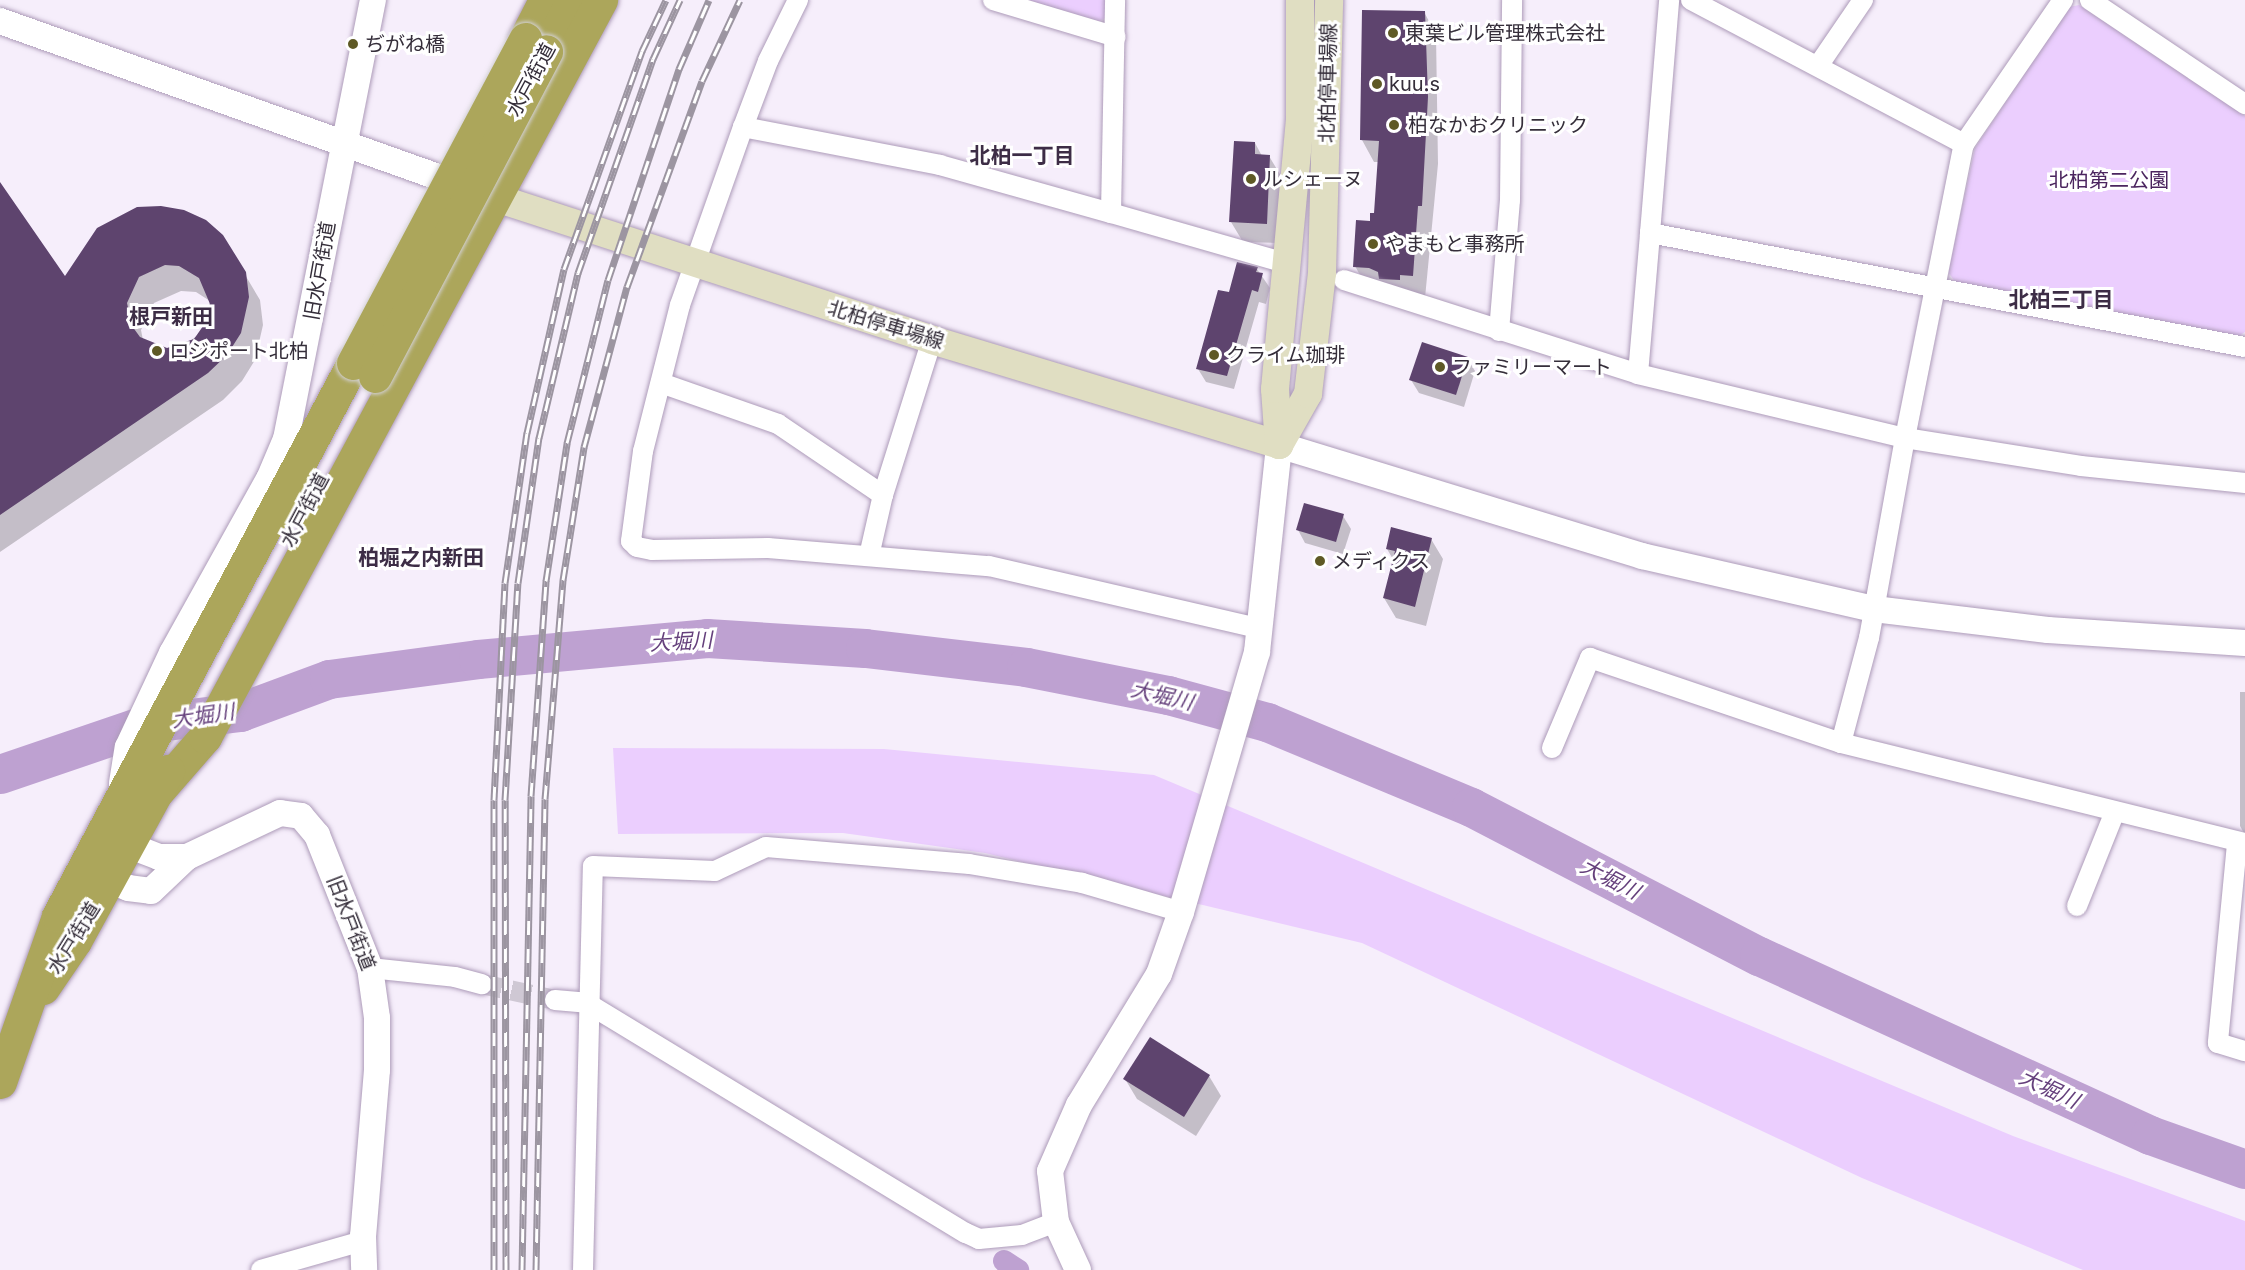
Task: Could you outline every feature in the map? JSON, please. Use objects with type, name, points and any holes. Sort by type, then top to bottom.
[{"type":"highway","name":"水戸街道","points":[[535,45],[545,0]]},
{"type":"highway","name":"水戸街道","points":[[94,867],[130,843],[249,637],[364,370],[535,45],[573,0]]},
{"type":"highway","points":[[249,637],[496,198],[601,0]]},
{"type":"highway","name":"水戸街道","points":[[0,1082],[26,1014],[50,934],[94,867],[120,795],[186,650],[364,370]]},
{"type":"main road","name":"北柏停車場線","points":[[1279,446],[1275,389],[1300,120],[1300,0]]},
{"type":"main road","name":"北柏停車場線","points":[[1279,446],[1308,394],[1322,273],[1329,0]]},
{"type":"main road","name":"北柏停車場線","points":[[496,198],[695,265],[1279,446]]},
{"type":"street","name":"旧水戸街道","points":[[186,650],[286,439],[373,0]]},
{"type":"street","points":[[798,0],[743,127],[680,305],[643,451],[632,541],[637,547],[768,548],[989,566],[1259,640]]},
{"type":"street","points":[[993,0],[1116,37]]},
{"type":"street","points":[[1111,213],[1115,0]]},
{"type":"street","points":[[1499,331],[1510,200],[1512,0]]},
{"type":"street","points":[[1638,374],[1669,0]]},
{"type":"street","points":[[1691,0],[1965,144]]},
{"type":"street","points":[[1818,66],[1863,0]]},
{"type":"street","points":[[1841,743],[1874,609],[1905,438],[1965,144],[2063,0]]},
{"type":"street","points":[[2091,0],[2245,104]]},
{"type":"street","points":[[0,21],[496,198]]},
{"type":"street","points":[[743,127],[940,165],[1275,260]]},
{"type":"street","points":[[1650,233],[2245,347]]},
{"type":"street","points":[[1344,280],[1638,374],[1905,438],[2081,466],[2245,483]]},
{"type":"street","points":[[870,556],[883,495],[932,340]]},
{"type":"street","points":[[661,383],[778,424],[883,495]]},
{"type":"street","points":[[1078,1270],[1056,1222],[1050,1192],[1054,1156],[1078,1105],[1159,975],[1181,912],[1210,820],[1259,640],[1279,446],[1631,553],[1874,609],[2048,630],[2245,644]]},
{"type":"street","points":[[1552,748],[1590,658],[1841,743],[2114,814],[2241,844],[2218,1043],[2245,1051]]},
{"type":"street","name":"旧水戸街道","points":[[94,867],[151,891],[187,857],[280,813],[301,816],[317,835],[370,968],[377,1018],[377,1070],[363,1241],[364,1270]]},
{"type":"street","points":[[2077,906],[2114,814]]},
{"type":"street","name":"旧水戸街道","points":[[130,843],[159,857],[187,857]]},
{"type":"street","points":[[582,1270],[587,1003],[593,866],[715,871],[766,847],[969,864],[1082,883],[1181,912]]},
{"type":"street","points":[[370,968],[455,977],[482,984]]},
{"type":"street","points":[[555,999],[587,1003],[979,1239],[1022,1234],[1056,1222]]},
{"type":"street","points":[[261,1270],[363,1241]]},
{"type":"green space","points":[[1028,0],[1105,0],[1106,17],[1099,22]]},
{"type":"green space","name":"北柏第二公園","points":[[2079,5],[2245,116],[2245,332],[2239,336],[1955,282],[1948,272],[1975,148],[2069,7]]},
{"type":"green space","points":[[613,748],[884,749],[1154,775],[2013,1136],[2245,1221],[2245,1270],[2083,1270],[1862,1178],[1362,943],[985,853],[843,833],[618,834]]},
{"type":"building","points":[[1362,10],[1425,11],[1428,97],[1422,206],[1418,206],[1413,276],[1400,275],[1400,280],[1379,279],[1378,272],[1369,268],[1353,267],[1356,220],[1370,221],[1370,213],[1374,213],[1379,141],[1360,140]]},
{"type":"building","points":[[1234,141],[1255,142],[1255,154],[1270,155],[1267,224],[1229,222]]},
{"type":"building","name":"ロジポート北柏","points":[[0,182],[65,276],[97,228],[137,207],[161,206],[184,210],[206,220],[223,235],[246,272],[249,297],[241,333],[227,355],[208,373],[0,515]],"holes":[[[165,265],[179,266],[199,278],[210,304],[208,319],[194,339],[167,348],[140,337],[132,326],[127,303],[139,277]]]},
{"type":"building","points":[[1237,262],[1258,267],[1256,272],[1263,273],[1258,292],[1252,290],[1227,376],[1196,369],[1218,290],[1229,292]]},
{"type":"building","points":[[1422,342],[1468,357],[1456,395],[1409,380]]},
{"type":"building","points":[[1304,503],[1344,514],[1336,542],[1296,530]]},
{"type":"building","points":[[1391,527],[1432,538],[1415,607],[1383,598],[1395,551],[1386,549]]},
{"type":"building","points":[[1150,1037],[1210,1075],[1184,1117],[1123,1079]]},
{"type":"waterway","name":"大堀川","points":[[0,774],[150,723],[240,712],[329,679],[478,659],[707,638],[865,648],[1026,667],[1168,695],[1267,722],[1471,807],[1759,956],[2150,1135],[2245,1169]]},
{"type":"waterway","points":[[1004,1261],[1018,1270]]},
{"type":"tunnel","points":[[482,984],[555,1000]]},
{"type":"railway","points":[[494,1270],[494,800],[505,583],[527,433],[564,269],[642,51],[666,0]]},
{"type":"railway","points":[[506,1270],[505,800],[518,583],[539,438],[578,273],[653,59],[680,0]]},
{"type":"railway","points":[[522,1270],[531,796],[546,581],[567,443],[608,280],[679,69],[709,0]]},
{"type":"railway","points":[[536,1270],[545,799],[563,580],[584,447],[627,287],[702,81],[740,0]]},
{"type":"place","name":"東葉ビル管理株式会社","points":[[1393,33]]},
{"type":"place","name":"ぢがね橋","points":[[353,44]]},
{"type":"place","name":"kuu.s","points":[[1377,84]]},
{"type":"place","name":"柏なかおクリニック","points":[[1394,125]]},
{"type":"place","name":"ルシェーヌ","points":[[1251,179]]},
{"type":"place","name":"やまもと事務所","points":[[1373,244]]},
{"type":"place","name":"ロジポート北柏","points":[[157,351]]},
{"type":"place","name":"クライム珈琲","points":[[1214,355]]},
{"type":"place","name":"ファミリーマート","points":[[1440,367]]},
{"type":"place","name":"メディクス","points":[[1320,561]]},
{"type":"district","name":"北柏一丁目","points":[[1022,156]]},
{"type":"district","name":"北柏三丁目","points":[[2061,300]]},
{"type":"district","name":"根戸新田","points":[[171,317]]},
{"type":"district","name":"柏堀之内新田","points":[[421,558]]}]
